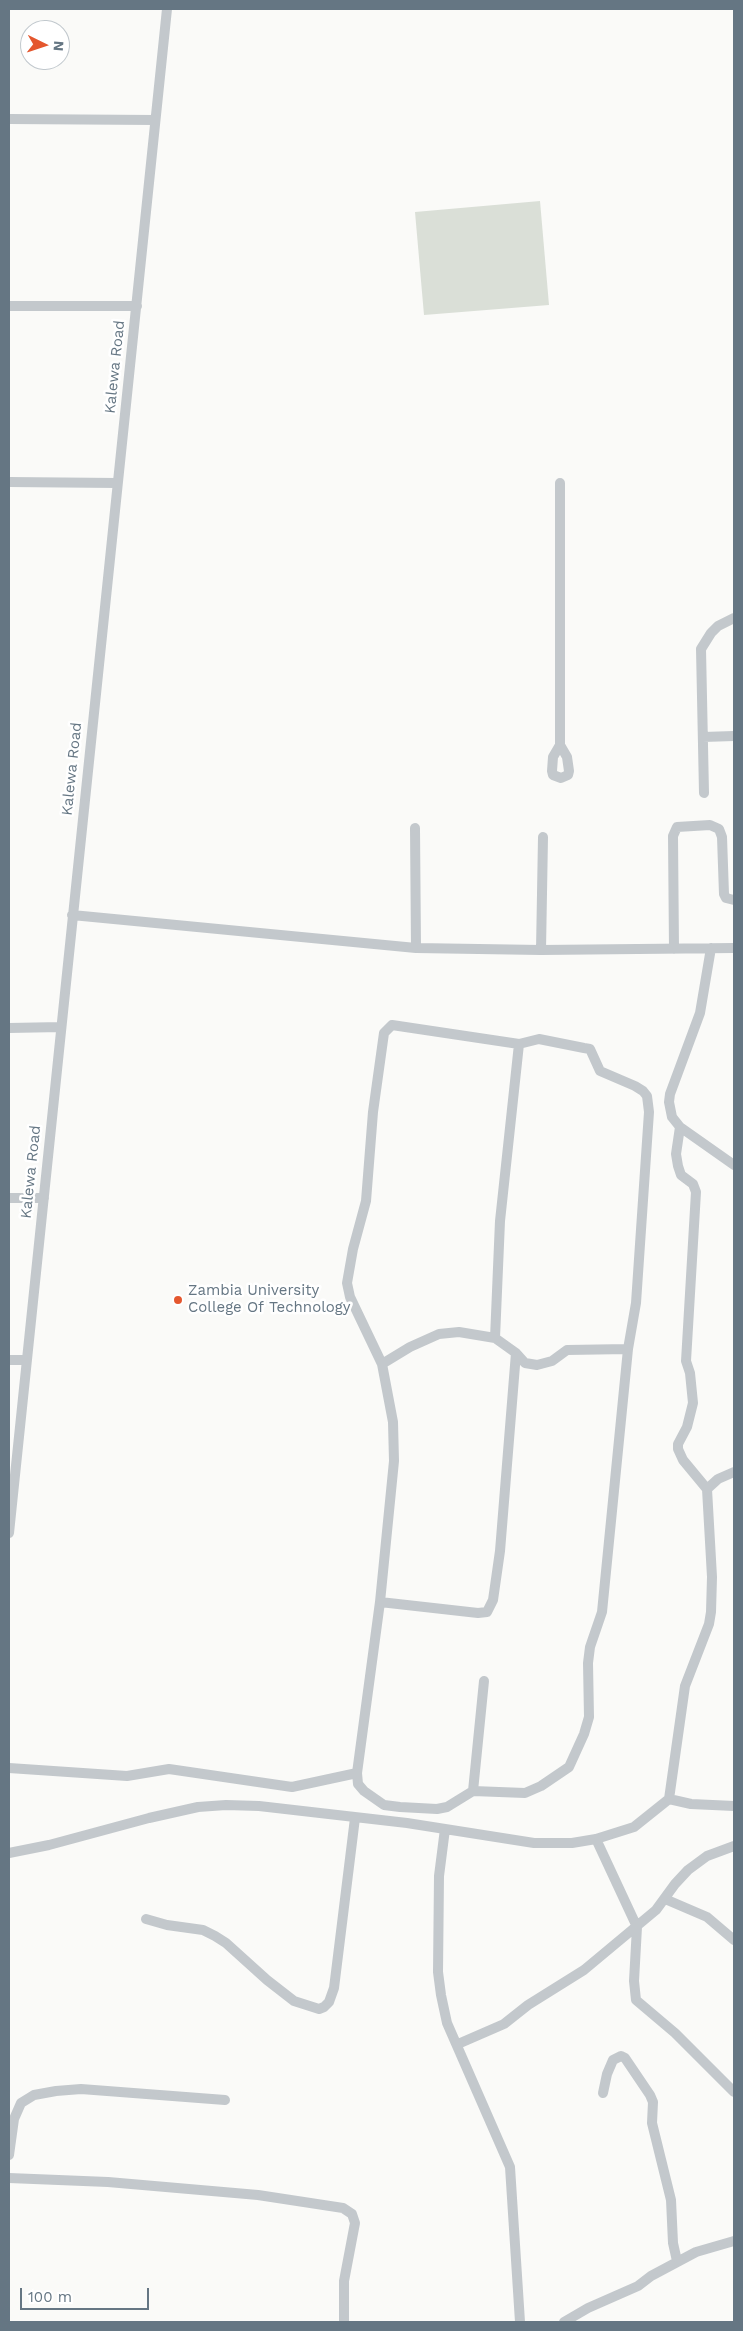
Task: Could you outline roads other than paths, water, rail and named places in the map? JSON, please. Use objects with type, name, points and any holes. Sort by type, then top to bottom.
[{"type":"street","name":"Kalewa Road","points":[[9,1533],[167,9]]},
{"type":"street","points":[[9,119],[155,120]]},
{"type":"street","points":[[9,306],[137,306]]},
{"type":"street","points":[[9,482],[117,483]]},
{"type":"street","points":[[560,483],[560,745]]},
{"type":"street","points":[[704,793],[701,649],[704,640],[718,626],[734,618]]},
{"type":"street","points":[[702,737],[734,736]]},
{"type":"street","points":[[674,948],[673,836],[677,827],[710,825],[719,829],[722,837],[724,894],[726,898],[734,900]]},
{"type":"street","points":[[415,828],[416,948]]},
{"type":"street","points":[[541,950],[543,837]]},
{"type":"street","points":[[72,915],[416,948],[541,950],[734,948]]},
{"type":"street","points":[[711,948],[700,1013],[670,1094],[670,1110],[680,1127],[734,1164]]},
{"type":"street","points":[[392,1025],[520,1044],[539,1039],[590,1049],[600,1072],[635,1086],[647,1096],[649,1112],[636,1302],[628,1349],[602,1612],[590,1647],[588,1663],[589,1717],[584,1734],[569,1767],[541,1786],[525,1792],[473,1792],[458,1802],[442,1808],[400,1808],[384,1804],[364,1792],[358,1784],[357,1773],[380,1602],[394,1461],[393,1422],[382,1364],[350,1297],[347,1283],[353,1249],[366,1201],[373,1112],[384,1034],[392,1025]]},
{"type":"street","points":[[9,1028],[61,1027]]},
{"type":"street","points":[[495,1338],[500,1221],[520,1044]]},
{"type":"street","points":[[9,1853],[198,1807],[226,1805],[259,1806],[445,1829],[534,1843],[572,1842],[596,1839],[634,1827],[669,1799],[685,1686],[709,1624],[712,1577],[707,1489],[683,1460],[678,1449],[678,1444],[687,1427],[693,1403],[690,1373],[686,1361],[696,1192],[693,1184],[681,1175],[678,1166],[676,1154],[680,1127]]},
{"type":"street","points":[[9,1198],[44,1198]]},
{"type":"street","points":[[382,1364],[410,1346],[439,1334],[459,1332],[495,1338],[516,1353],[525,1363],[537,1365],[552,1361],[567,1350],[628,1349]]},
{"type":"street","points":[[380,1602],[478,1613],[487,1612],[493,1600],[500,1543],[516,1353]]},
{"type":"street","points":[[9,1360],[27,1360]]},
{"type":"street","points":[[707,1489],[718,1479],[734,1472]]},
{"type":"street","points":[[473,1792],[484,1681]]},
{"type":"street","points":[[9,1768],[127,1776],[169,1769],[292,1787],[357,1773]]},
{"type":"street","points":[[669,1799],[691,1804],[734,1806]]},
{"type":"street","points":[[146,1919],[167,1925],[203,1930],[226,1943],[267,1980],[294,2001],[319,2009],[324,2007],[329,2002],[334,1988],[355,1818]]},
{"type":"street","points":[[445,1829],[439,1876],[438,1972],[447,2023],[458,2044],[510,2167],[520,2322]]},
{"type":"street","points":[[596,1839],[637,1927],[634,1981],[636,2000],[665,2024],[734,2092]]},
{"type":"street","points":[[458,2044],[504,2024],[528,2005],[584,1970],[637,1927],[665,1900],[675,1884],[688,1870],[707,1856],[734,1846]]},
{"type":"street","points":[[665,1900],[707,1917],[734,1940]]},
{"type":"street","points":[[603,2092],[607,2074],[613,2060],[621,2056],[625,2058],[650,2095],[653,2102],[652,2123],[671,2200],[673,2243],[676,2261]]},
{"type":"street","points":[[9,2154],[14,2119],[21,2104],[34,2095],[81,2089],[225,2100]]},
{"type":"street","points":[[9,2178],[108,2182],[258,2195],[343,2208],[352,2214],[355,2224],[344,2281],[344,2322]]},
{"type":"street","points":[[564,2322],[588,2308],[638,2286],[676,2261],[696,2252],[734,2241]]},
{"type":"place","name":"Zambia University College Of Technology","points":[[178,1300]]}]
